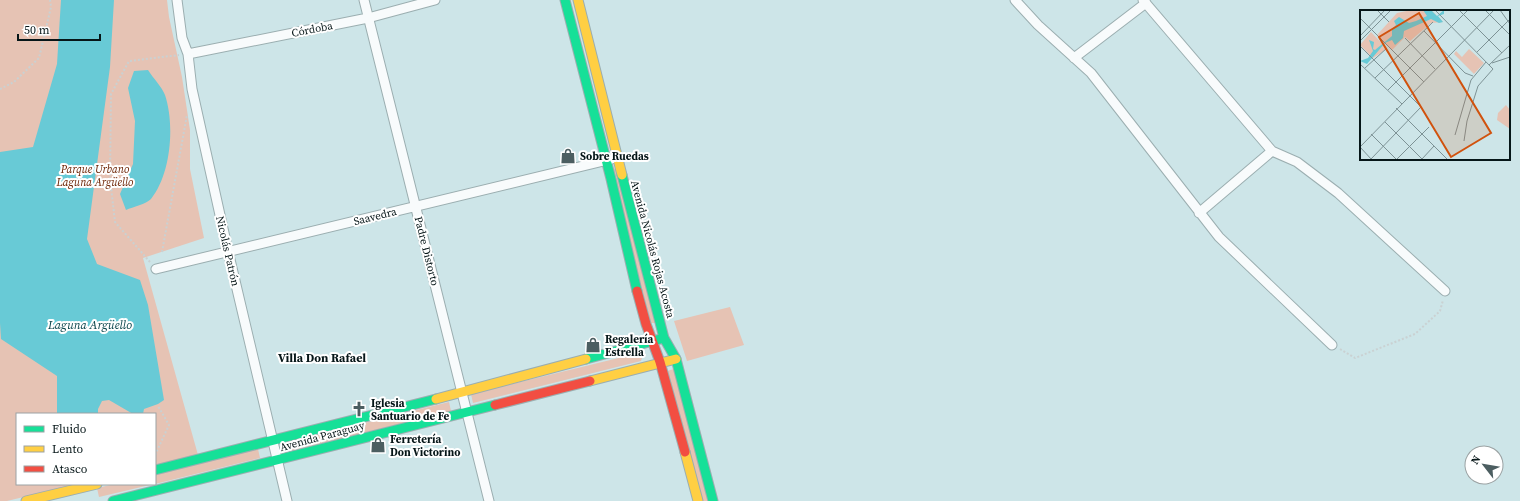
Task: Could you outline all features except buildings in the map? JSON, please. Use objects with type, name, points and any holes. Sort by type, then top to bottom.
[{"type":"main road","name":"Avenida Nicolás Rojas Acosta","points":[[565,0],[607,160],[639,298],[651,342],[660,362],[698,501]]},
{"type":"main road","name":"Avenida Nicolás Rojas Acosta","points":[[578,0],[664,338],[676,359],[713,501]]},
{"type":"main road","name":"Avenida Paraguay","points":[[156,470],[462,393],[664,338]]},
{"type":"main road","name":"Avenida Paraguay","points":[[113,501],[150,497],[276,460],[676,359]]},
{"type":"main road","points":[[26,501],[92,485]]},
{"type":"street","name":"Nicolás Patrón","points":[[177,0],[182,38],[188,54],[192,89],[276,460],[287,501]]},
{"type":"street","name":"Padre Distorto","points":[[364,0],[489,501]]},
{"type":"street","name":"Córdoba","points":[[188,54],[368,18],[435,0]]},
{"type":"street","points":[[1015,0],[1038,25],[1091,73],[1219,237],[1332,345]]},
{"type":"street","points":[[1074,58],[1144,2],[1272,151],[1297,162],[1338,192],[1444,291]]},
{"type":"street","points":[[1199,213],[1272,151]]},
{"type":"street","name":"Saavedra","points":[[156,269],[617,158]]},
{"type":"path","points":[[0,89],[14,82],[39,58],[51,7],[50,0]]},
{"type":"path","points":[[156,269],[115,222],[110,178],[111,94],[129,62],[188,54]]},
{"type":"path","points":[[162,252],[188,110]]},
{"type":"path","points":[[1332,345],[1355,358],[1415,334],[1440,311],[1444,291]]},
{"type":"path","points":[[156,453],[169,425],[158,406]]},
{"type":"green space","name":"Parque Urbano Laguna Argüello","points":[[0,0],[167,0],[169,17],[182,77],[190,130],[190,169],[204,238],[143,258],[198,455],[156,465],[156,413],[16,413],[16,485],[73,485],[7,501],[0,501]]},
{"type":"green space","points":[[616,168],[655,323],[651,323],[611,170]]},
{"type":"green space","points":[[730,307],[744,345],[687,361],[674,321]]},
{"type":"green space","points":[[639,353],[642,358],[641,361],[473,403],[471,394]]},
{"type":"green space","points":[[674,369],[708,501],[700,501],[667,371]]},
{"type":"green space","points":[[449,402],[451,411],[290,451],[288,442]]},
{"type":"green space","points":[[258,449],[260,458],[156,484],[156,474]]},
{"type":"green space","points":[[110,485],[150,485],[99,497],[97,488]]},
{"type":"water","name":"Laguna Argüello","points":[[61,0],[114,0],[110,67],[87,239],[97,264],[140,280],[148,305],[164,400],[144,409],[143,413],[131,413],[109,400],[102,401],[98,409],[98,413],[57,413],[57,376],[1,339],[0,152],[33,147],[57,64]]},
{"type":"water","points":[[148,70],[162,89],[168,107],[170,134],[167,163],[158,189],[151,199],[143,204],[126,210],[120,194],[133,164],[135,121],[128,88],[134,71]]},
{"type":"traffic: fast","points":[[565,0],[611,179],[637,291]]},
{"type":"traffic: fast","points":[[622,175],[664,338],[676,359],[713,501]]},
{"type":"traffic: fast","points":[[586,359],[664,338]]},
{"type":"traffic: fast","points":[[156,470],[436,399]]},
{"type":"traffic: fast","points":[[113,501],[495,405]]},
{"type":"traffic: slow","points":[[578,0],[622,175]]},
{"type":"traffic: slow","points":[[436,399],[586,359]]},
{"type":"traffic: slow","points":[[590,381],[676,359]]},
{"type":"traffic: slow","points":[[685,452],[698,501]]},
{"type":"traffic: slow","points":[[26,501],[93,485]]},
{"type":"traffic: jam","points":[[637,291],[646,324],[660,362],[685,452]]},
{"type":"traffic: jam","points":[[495,405],[590,381]]},
{"type":"place","name":"Sobre Ruedas","points":[[568,156]]},
{"type":"place","name":"Regalería Estrella","points":[[593,345]]},
{"type":"place","name":"Iglesia Santuario de Fe","points":[[359,409]]},
{"type":"place","name":"Ferretería Don Victorino","points":[[378,445]]},
{"type":"district","name":"Villa Don Rafael","points":[[322,358]]}]
